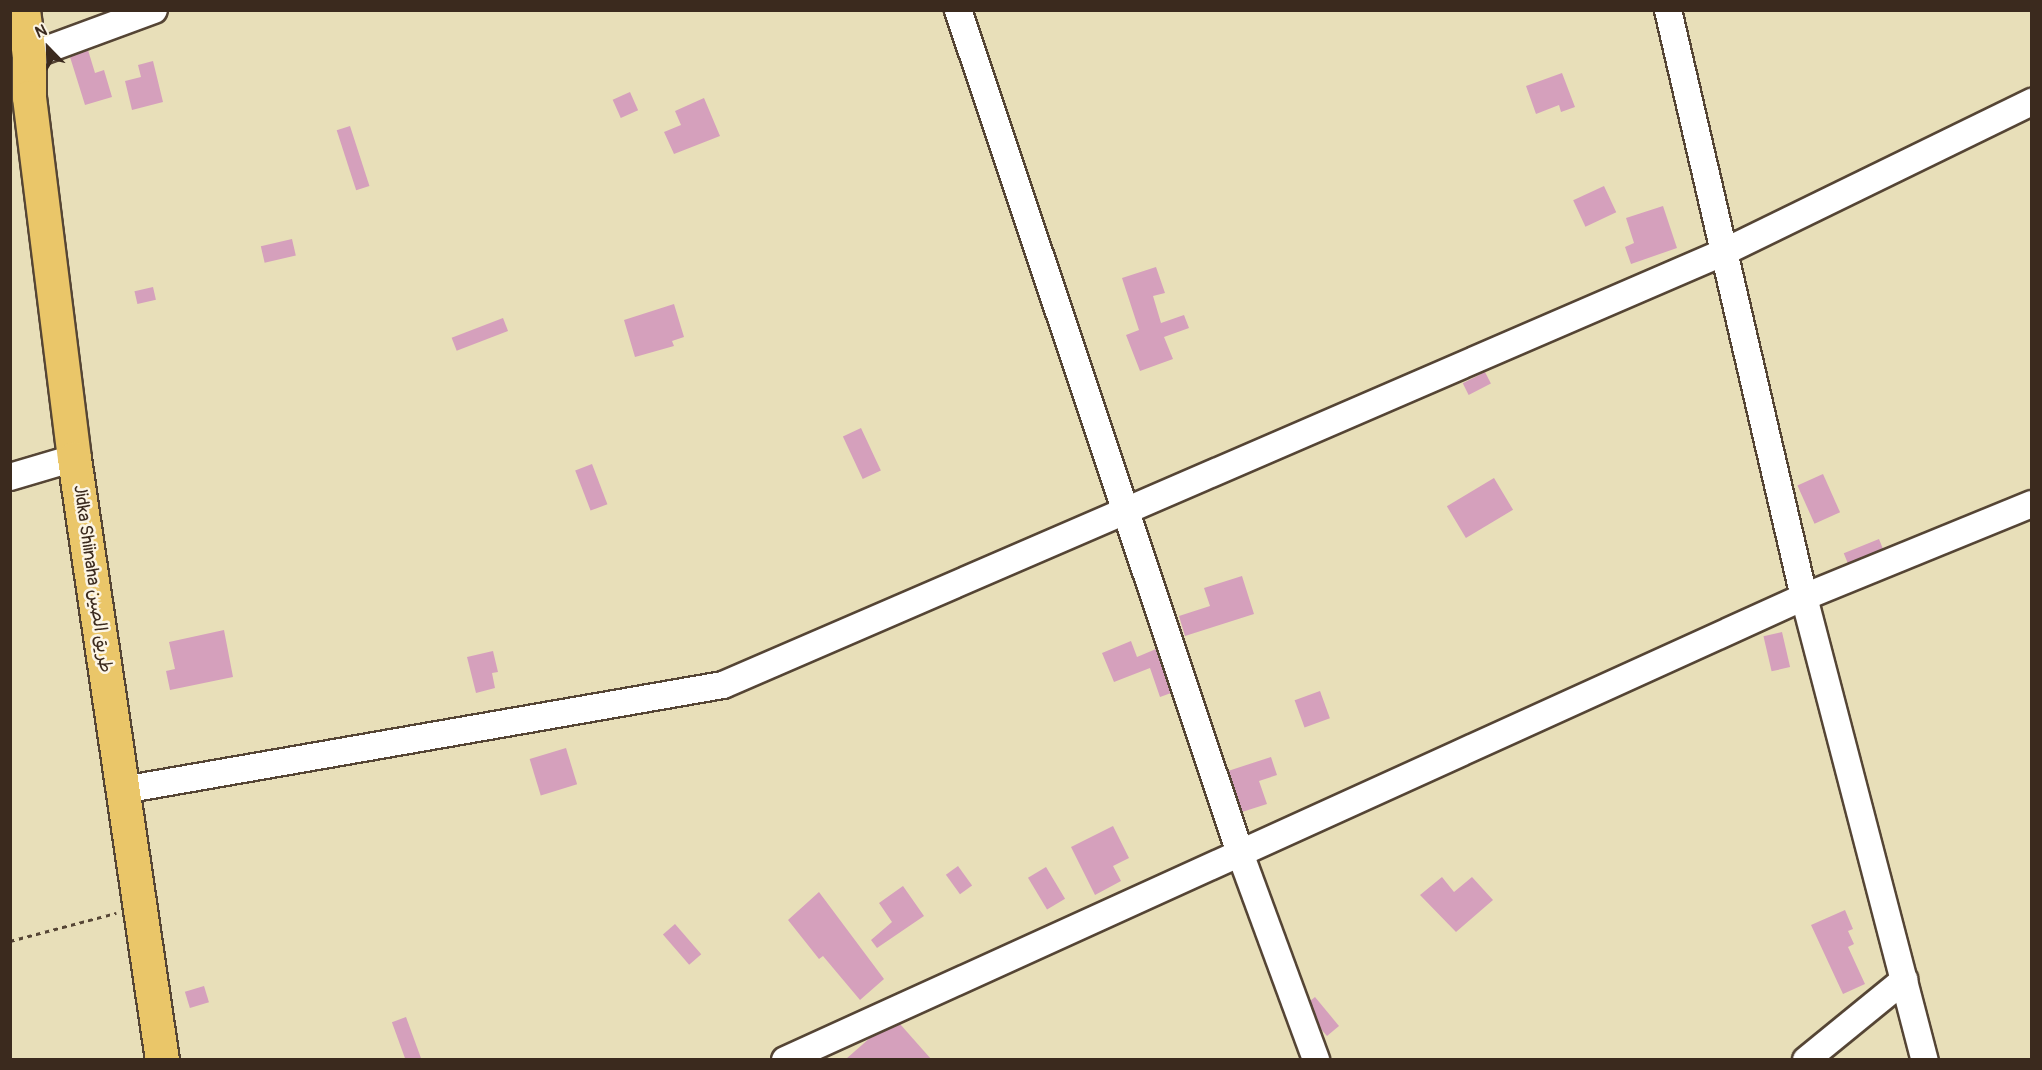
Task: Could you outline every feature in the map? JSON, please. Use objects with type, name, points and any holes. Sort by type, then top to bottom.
[{"type":"main road","name":"Jidka Shiinaha طريق الصين","points":[[23,10],[29,56],[29,97],[74,458],[162,1059]]},
{"type":"street","points":[[29,56],[154,10]]},
{"type":"street","points":[[958,10],[1240,853],[1316,1059]]},
{"type":"street","points":[[1668,10],[1804,597],[1925,1059]]},
{"type":"street","points":[[123,790],[723,685],[1724,252],[2031,102]]},
{"type":"street","points":[[10,477],[74,458]]},
{"type":"street","points":[[785,1059],[1804,597],[2031,504]]},
{"type":"street","points":[[1806,1059],[1904,980]]},
{"type":"path","points":[[10,941],[140,907]]},
{"type":"building","points":[[88,50],[95,73],[104,70],[112,97],[85,105],[70,57]]},
{"type":"building","points":[[153,61],[163,102],[132,110],[125,81],[141,77],[138,65]]},
{"type":"building","points":[[1562,73],[1575,107],[1561,112],[1559,105],[1536,114],[1526,86]]},
{"type":"building","points":[[630,92],[638,110],[621,118],[613,100]]},
{"type":"building","points":[[704,98],[720,136],[674,154],[664,132],[681,125],[675,111]]},
{"type":"building","points":[[350,126],[369,186],[356,190],[337,130]]},
{"type":"building","points":[[1604,186],[1616,212],[1585,227],[1573,200]]},
{"type":"building","points":[[1663,206],[1677,248],[1631,264],[1625,247],[1634,243],[1626,218]]},
{"type":"building","points":[[292,239],[296,256],[265,263],[261,246]]},
{"type":"building","points":[[1156,267],[1165,293],[1153,296],[1161,323],[1184,315],[1189,328],[1164,337],[1173,359],[1140,371],[1126,335],[1139,330],[1122,278]]},
{"type":"building","points":[[153,287],[156,300],[137,304],[134,291]]},
{"type":"building","points":[[674,304],[684,337],[672,341],[674,346],[635,357],[624,320]]},
{"type":"building","points":[[503,318],[508,331],[457,351],[452,338]]},
{"type":"building","points":[[1485,372],[1491,384],[1469,395],[1463,383]]},
{"type":"building","points":[[861,428],[881,471],[863,479],[843,436]]},
{"type":"building","points":[[592,464],[607,504],[591,511],[575,470]]},
{"type":"building","points":[[1823,474],[1840,512],[1815,524],[1797,485]]},
{"type":"building","points":[[1494,478],[1513,510],[1466,538],[1447,506]]},
{"type":"building","points":[[1879,539],[1883,549],[1848,563],[1844,553]]},
{"type":"building","points":[[1242,576],[1254,614],[1185,636],[1179,616],[1210,606],[1204,588]]},
{"type":"building","points":[[224,630],[233,677],[170,690],[166,671],[175,669],[169,642]]},
{"type":"building","points":[[1782,632],[1790,667],[1772,671],[1763,636]]},
{"type":"building","points":[[1131,641],[1137,657],[1156,649],[1171,693],[1160,697],[1150,668],[1114,682],[1102,653]]},
{"type":"building","points":[[493,651],[498,672],[492,673],[495,688],[476,693],[467,657]]},
{"type":"building","points":[[1320,691],[1330,718],[1305,727],[1295,700]]},
{"type":"building","points":[[566,748],[577,784],[541,795],[530,759]]},
{"type":"building","points":[[1271,757],[1277,775],[1259,781],[1267,804],[1242,812],[1228,771]]},
{"type":"building","points":[[1113,826],[1129,858],[1113,866],[1121,881],[1095,895],[1071,847]]},
{"type":"building","points":[[958,866],[972,885],[960,894],[946,875]]},
{"type":"building","points":[[1046,867],[1065,899],[1047,910],[1028,878]]},
{"type":"building","points":[[1442,877],[1454,892],[1472,877],[1493,900],[1456,932],[1420,895]]},
{"type":"building","points":[[903,886],[924,916],[877,948],[871,940],[892,922],[879,903]]},
{"type":"building","points":[[819,892],[884,979],[860,1000],[823,956],[819,959],[788,920]]},
{"type":"building","points":[[1845,910],[1853,929],[1848,931],[1854,944],[1848,947],[1865,984],[1843,994],[1811,925]]},
{"type":"building","points":[[675,924],[701,954],[689,965],[663,934]]},
{"type":"building","points":[[204,986],[209,1002],[190,1008],[185,992]]},
{"type":"building","points":[[1315,997],[1339,1026],[1327,1036],[1320,1028],[1310,1001]]},
{"type":"building","points":[[406,1017],[421,1059],[406,1060],[392,1022]]},
{"type":"building","points":[[900,1024],[931,1059],[846,1059],[871,1037]]}]
